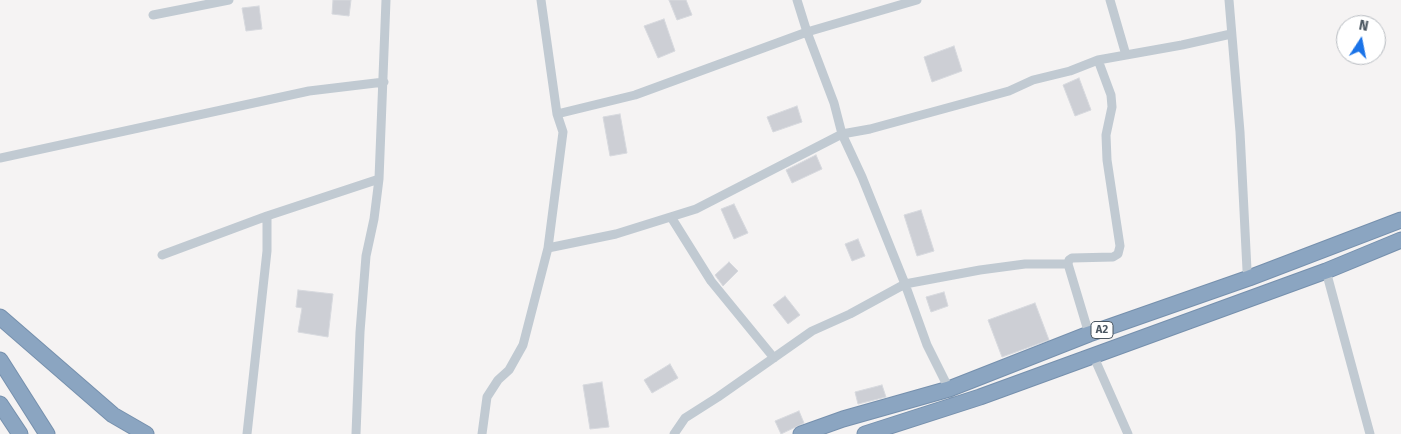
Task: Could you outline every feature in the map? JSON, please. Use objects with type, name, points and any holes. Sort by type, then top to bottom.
[{"type":"highway","name":"A2","points":[[801,434],[843,419],[949,389],[1089,334],[1249,278],[1401,220]]},
{"type":"highway","name":"A2","points":[[865,434],[980,397],[1326,271],[1401,240]]},
{"type":"highway","points":[[0,316],[133,434]]},
{"type":"highway","points":[[0,360],[48,434]]},
{"type":"highway","points":[[0,404],[20,434]]},
{"type":"highway","points":[[113,415],[146,434]]},
{"type":"street","points":[[153,15],[229,0]]},
{"type":"street","points":[[356,434],[360,332],[366,256],[374,219],[379,179],[386,0]]},
{"type":"street","points":[[482,434],[487,398],[498,380],[509,370],[523,345],[548,248],[563,132],[557,114],[541,0]]},
{"type":"street","points":[[796,0],[806,32],[834,103],[842,134],[862,177],[927,345],[949,389]]},
{"type":"street","points":[[557,114],[635,95],[806,32],[917,0]]},
{"type":"street","points":[[1110,0],[1126,56]]},
{"type":"street","points":[[1229,0],[1249,278]]},
{"type":"street","points":[[548,248],[616,234],[696,209],[842,134],[870,129],[1009,91],[1033,80],[1070,71],[1098,60],[1221,38],[1231,34]]},
{"type":"street","points":[[1068,264],[1072,258],[1113,257],[1118,254],[1120,246],[1107,160],[1106,135],[1112,107],[1111,95],[1098,60]]},
{"type":"street","points":[[0,158],[309,91],[384,82]]},
{"type":"street","points":[[162,255],[267,216],[379,179]]},
{"type":"street","points":[[247,434],[267,251],[267,216]]},
{"type":"street","points":[[671,217],[711,281],[774,358]]},
{"type":"street","points":[[674,434],[685,418],[812,331],[850,314],[905,284],[1025,264],[1068,264]]},
{"type":"street","points":[[1068,264],[1089,334]]},
{"type":"street","points":[[1326,271],[1370,434]]},
{"type":"street","points":[[1092,355],[1128,434]]},
{"type":"building","points":[[333,0],[351,0],[349,16],[332,14]]},
{"type":"building","points":[[669,0],[686,0],[692,15],[677,20]]},
{"type":"building","points":[[259,6],[262,29],[246,31],[242,8]]},
{"type":"building","points":[[664,19],[675,51],[658,58],[644,26]]},
{"type":"building","points":[[954,46],[962,71],[932,82],[924,57]]},
{"type":"building","points":[[1079,78],[1091,110],[1075,116],[1063,85]]},
{"type":"building","points":[[797,106],[802,122],[773,132],[767,117]]},
{"type":"building","points":[[620,114],[627,153],[610,156],[603,117]]},
{"type":"building","points":[[816,155],[822,169],[792,183],[786,170]]},
{"type":"building","points":[[734,204],[748,233],[734,239],[721,209]]},
{"type":"building","points":[[921,210],[934,251],[917,256],[904,215]]},
{"type":"building","points":[[858,239],[865,256],[852,261],[845,244]]},
{"type":"building","points":[[729,262],[738,271],[723,286],[715,275]]},
{"type":"building","points":[[298,290],[333,294],[328,337],[298,332],[302,308],[296,307]]},
{"type":"building","points":[[944,292],[948,306],[931,312],[926,297]]},
{"type":"building","points":[[785,296],[800,315],[788,324],[773,305]]},
{"type":"building","points":[[1035,303],[1049,340],[1002,357],[988,320]]},
{"type":"building","points":[[670,364],[678,378],[652,393],[644,380]]},
{"type":"building","points":[[602,382],[609,427],[590,429],[583,385]]},
{"type":"building","points":[[882,385],[886,397],[858,404],[855,392]]},
{"type":"building","points":[[799,411],[804,423],[781,434],[775,421]]}]
